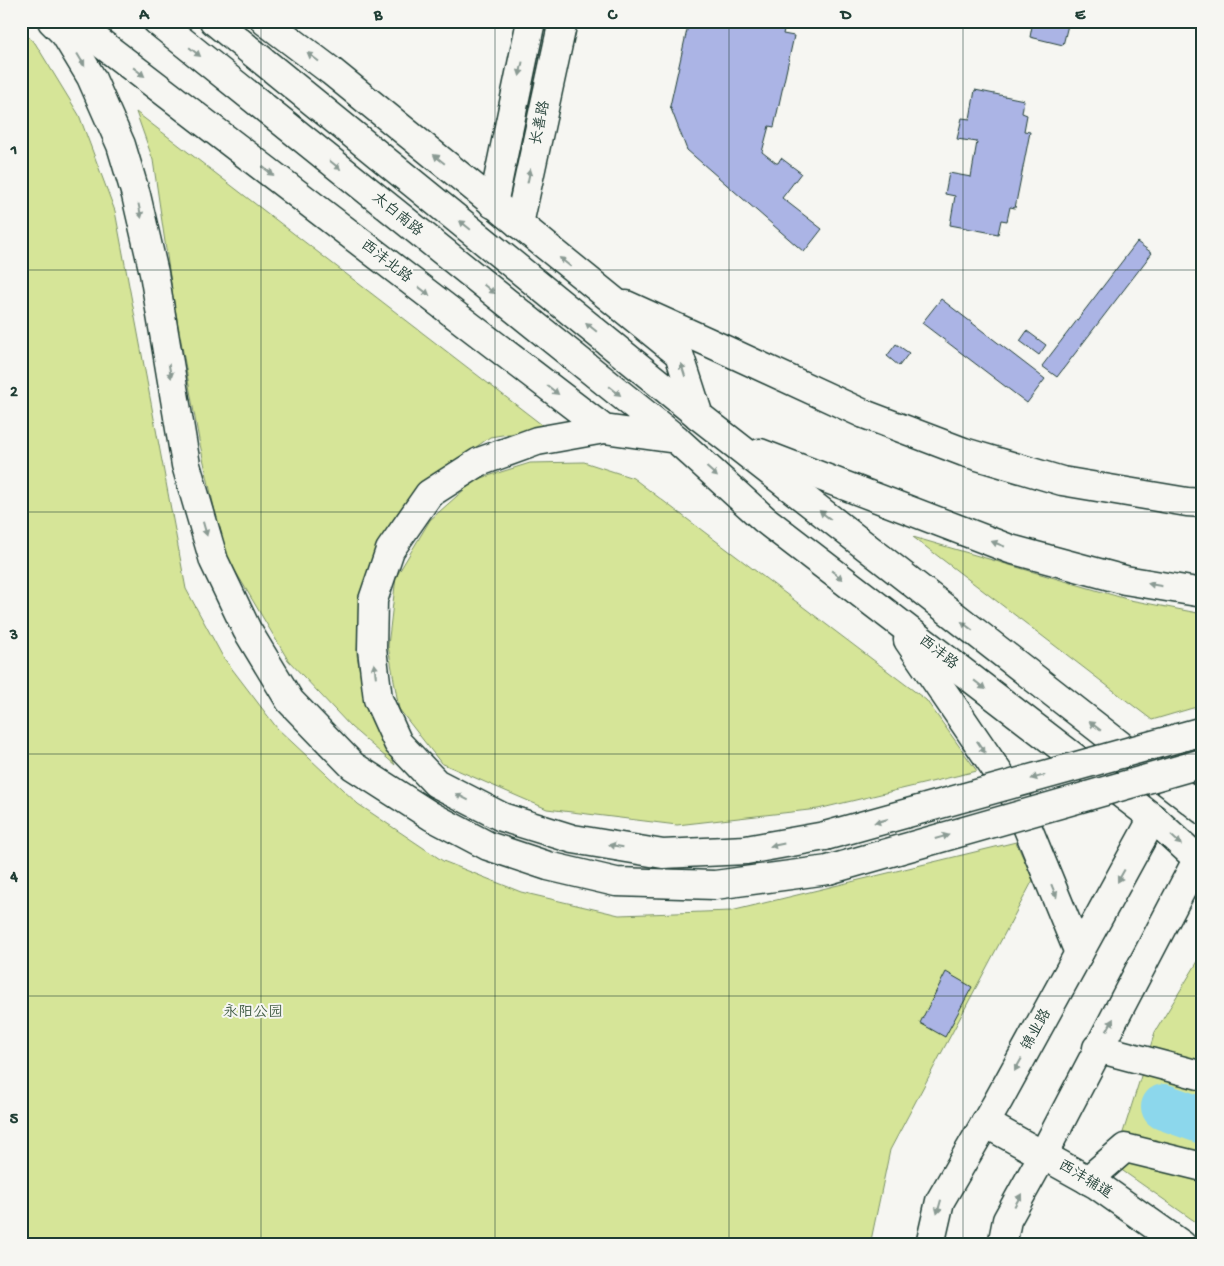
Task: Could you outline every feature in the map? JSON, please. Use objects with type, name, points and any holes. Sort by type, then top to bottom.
[{"type":"main road","points":[[52,21],[65,34],[91,77],[121,145],[136,195],[154,272],[186,465],[214,561],[247,630],[290,701],[353,766],[431,816],[488,846],[548,866],[616,882],[715,885],[828,870],[1203,763]]},
{"type":"main road","name":"西沣北路","points":[[72,21],[604,429],[676,439]]},
{"type":"main road","name":"太白南路","points":[[157,21],[676,439]]},
{"type":"main road","points":[[214,21],[734,444],[1203,810]]},
{"type":"main road","points":[[265,21],[331,71],[679,354],[699,416]]},
{"type":"main road","name":"长善路","points":[[493,204],[532,21]]},
{"type":"main road","name":"长善路","points":[[519,224],[563,21]]},
{"type":"main road","points":[[609,298],[864,414],[964,452],[1062,481],[1203,503]]},
{"type":"main road","points":[[604,429],[538,441],[479,462],[430,494],[390,550],[373,600],[372,649],[378,699],[398,743],[436,783],[502,817],[574,839],[663,854],[746,850],[825,836],[1203,731]]},
{"type":"main road","name":"西沣路","points":[[676,439],[764,519],[1153,818],[1200,862]]},
{"type":"main road","points":[[734,444],[1010,548],[1125,580],[1203,594]]},
{"type":"main road","points":[[895,620],[1015,797],[1079,953]]},
{"type":"main road","name":"锦业路","points":[[930,1245],[940,1201],[1153,818]]},
{"type":"main road","points":[[1002,1245],[1007,1220],[1043,1156],[1097,1048],[1200,862]]},
{"type":"main road","points":[[1097,1048],[1203,1076]]},
{"type":"main road","name":"西沣辅道","points":[[985,1123],[1097,1185],[1182,1245]]},
{"type":"main road","points":[[1088,1180],[1125,1148],[1203,1167]]},
{"type":"green space","name":"永阳公园","points":[[21,31],[35,43],[79,115],[115,211],[186,589],[223,657],[277,728],[358,804],[443,861],[521,892],[619,915],[731,911],[1016,842],[1033,880],[890,1150],[870,1245],[21,1245]]},
{"type":"green space","points":[[136,112],[546,428],[490,437],[436,476],[361,593],[357,655],[365,701],[395,765],[351,727],[288,660],[224,552],[199,440],[173,297],[153,160]]},
{"type":"green space","points":[[584,462],[633,478],[926,700],[977,771],[818,809],[677,825],[547,809],[441,763],[399,709],[388,646],[396,577],[430,520],[475,480],[530,463]]},
{"type":"green space","points":[[913,537],[1130,600],[1203,614],[1203,705],[1152,720]]},
{"type":"green space","points":[[1203,953],[1203,1227],[1113,1164],[1155,1032]]},
{"type":"building","points":[[689,21],[786,21],[783,34],[794,36],[774,127],[769,126],[762,152],[776,163],[781,158],[801,173],[782,198],[822,229],[804,252],[687,150],[670,106]]},
{"type":"building","points":[[1033,21],[1069,21],[1063,45],[1030,37]]},
{"type":"building","points":[[975,90],[1024,100],[1022,113],[1027,115],[1024,131],[1030,132],[1015,208],[1010,207],[1007,221],[1001,220],[998,234],[950,225],[955,196],[945,194],[949,173],[971,177],[977,142],[957,139],[962,118],[970,119]]},
{"type":"building","points":[[1137,242],[1152,253],[1057,377],[1042,366]]},
{"type":"building","points":[[941,299],[1045,379],[1027,403],[922,323]]},
{"type":"building","points":[[1027,331],[1046,345],[1039,355],[1020,341]]},
{"type":"building","points":[[896,344],[909,353],[899,366],[887,356]]},
{"type":"building","points":[[946,972],[972,987],[945,1037],[920,1023]]},
{"type":"waterway","points":[[1164,1107],[1203,1121]]}]
